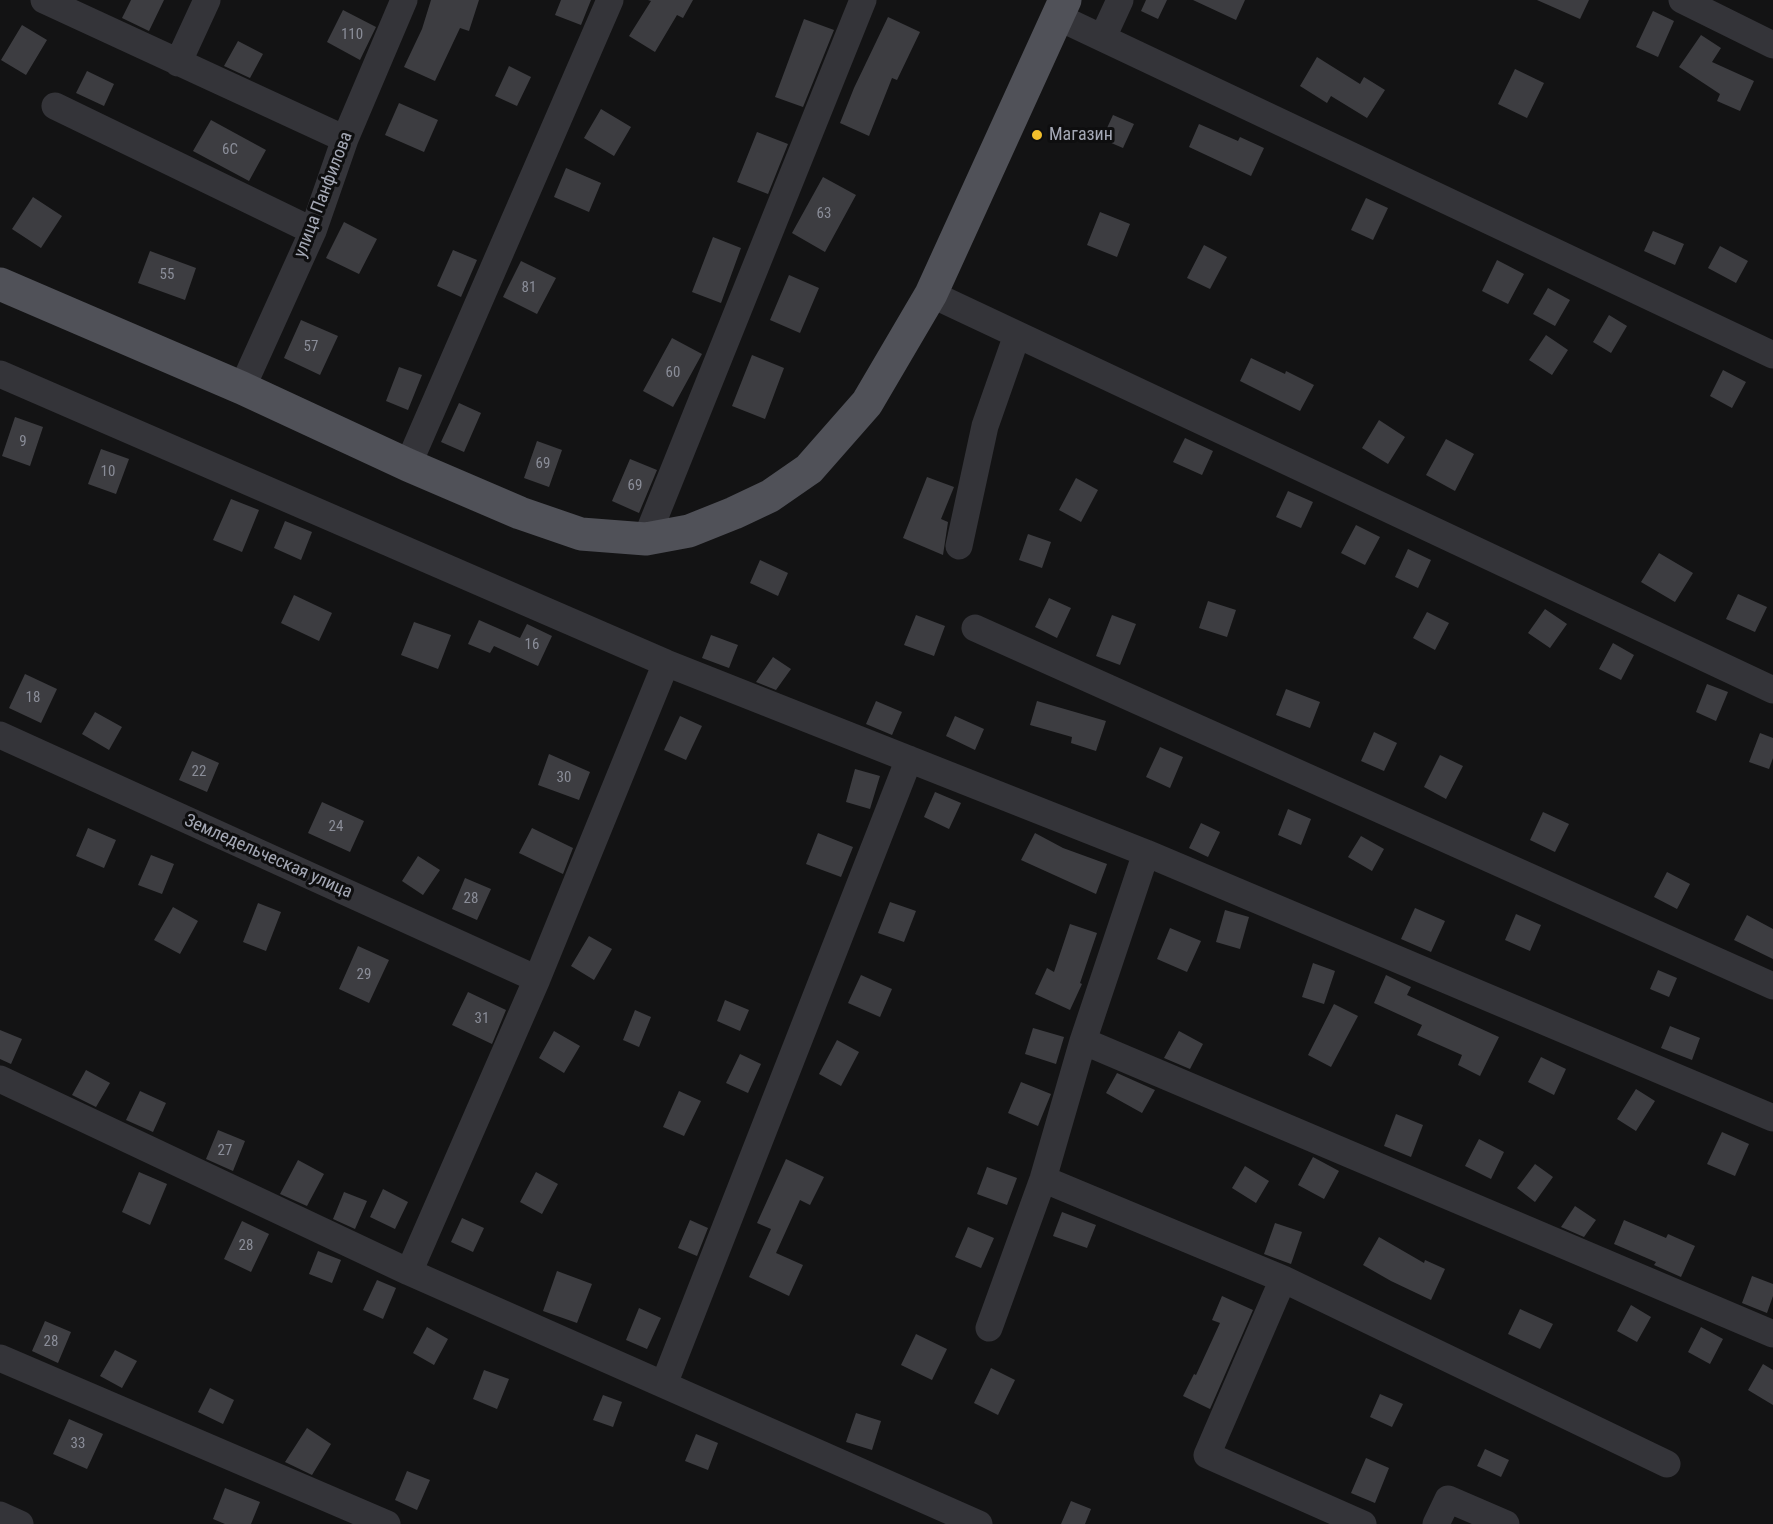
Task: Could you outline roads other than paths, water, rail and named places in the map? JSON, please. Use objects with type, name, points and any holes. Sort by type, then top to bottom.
[{"type":"main road","points":[[0,284],[242,388],[408,465],[520,513],[581,534],[646,539],[689,531],[770,496],[809,469],[867,403],[931,294],[1062,9]]},
{"type":"street","points":[[44,0],[345,139]]},
{"type":"street","points":[[178,63],[207,0]]},
{"type":"street","name":"улица Панфилова","points":[[242,388],[313,231],[345,139],[404,0]]},
{"type":"street","points":[[646,539],[863,0]]},
{"type":"street","points":[[1103,37],[1120,0]]},
{"type":"street","points":[[1682,0],[1773,45]]},
{"type":"street","points":[[408,465],[608,4]]},
{"type":"street","points":[[1062,9],[1103,37],[1773,355]]},
{"type":"street","points":[[55,106],[313,231]]},
{"type":"street","points":[[931,294],[1773,690]]},
{"type":"street","points":[[959,546],[985,426],[1017,335]]},
{"type":"street","points":[[0,374],[666,663],[1146,853],[1773,1118]]},
{"type":"street","points":[[975,628],[1773,986]]},
{"type":"street","points":[[409,1272],[537,979],[666,663]]},
{"type":"street","name":"Земледельческая улица","points":[[0,735],[537,979]]},
{"type":"street","points":[[664,1384],[909,759]]},
{"type":"street","points":[[989,1328],[1043,1179],[1083,1041],[1146,853]]},
{"type":"street","points":[[1083,1041],[1773,1334]]},
{"type":"street","points":[[0,1079],[409,1272],[979,1524]]},
{"type":"street","points":[[1043,1179],[1283,1278],[1667,1464]]},
{"type":"street","points":[[1283,1278],[1207,1455],[1363,1524]]},
{"type":"street","points":[[0,1358],[387,1524]]},
{"type":"street","points":[[1436,1524],[1448,1499],[1506,1524]]},
{"type":"street","points":[[0,1515],[20,1524]]},
{"type":"place","name":"Магазин","points":[[1037,135]]}]
